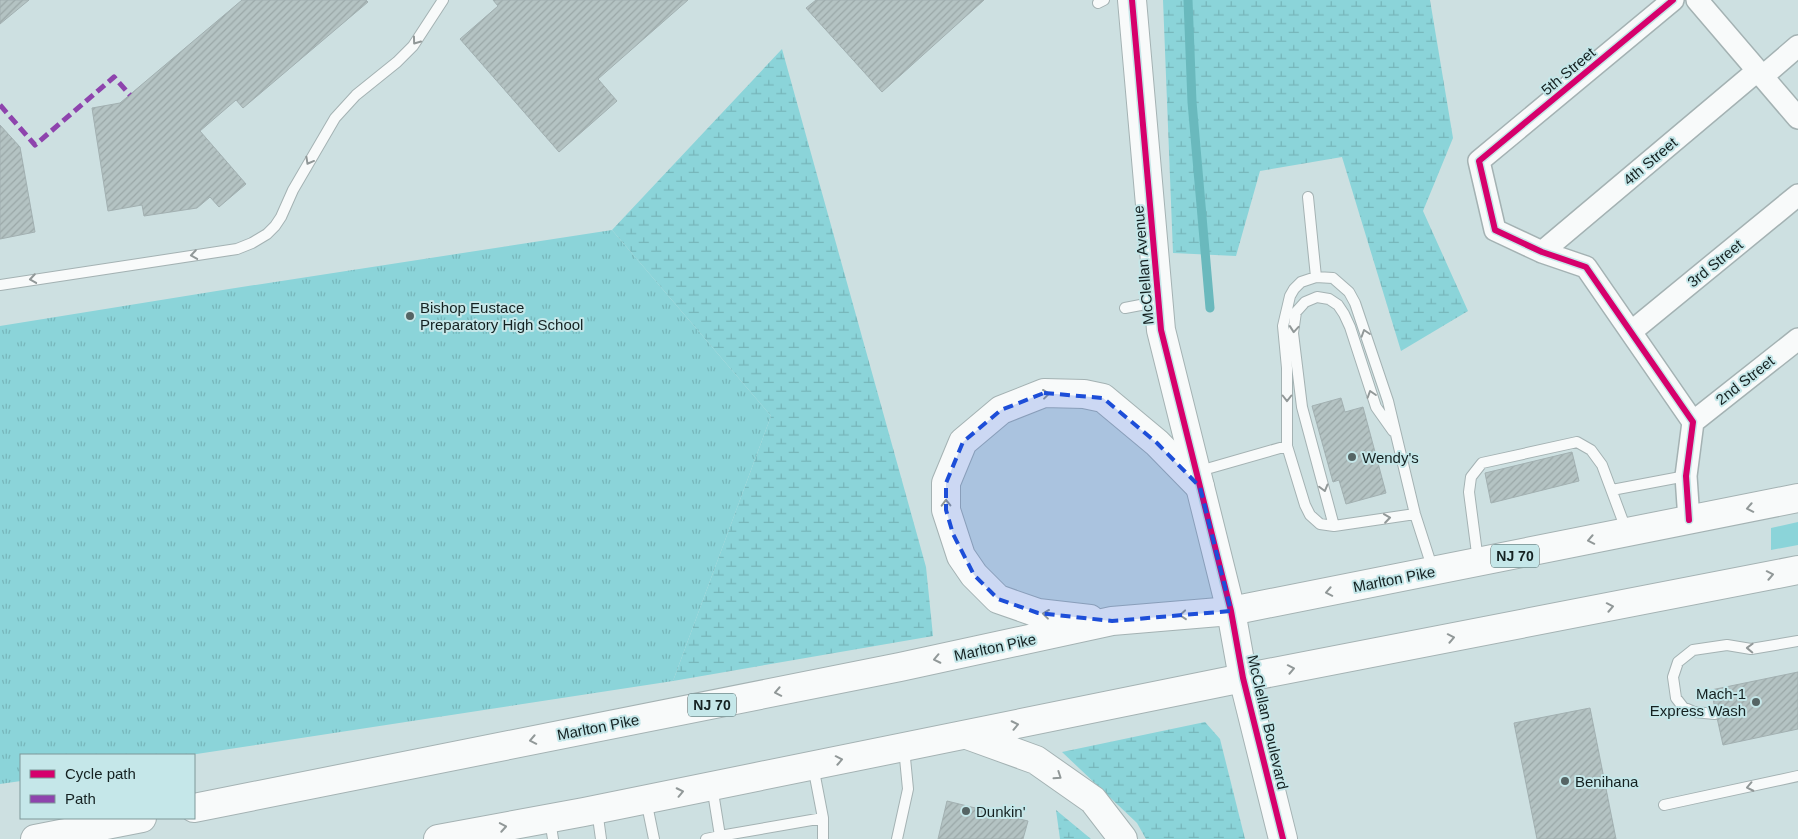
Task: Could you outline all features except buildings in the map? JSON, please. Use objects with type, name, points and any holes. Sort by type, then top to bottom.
[{"type":"main road","name":"McClellan Avenue","points":[[1132,0],[1161,330],[1231,611]]},
{"type":"main road","points":[[1112,621],[1038,613],[998,599],[974,575],[961,556],[946,510],[946,483],[963,442],[1001,410],[1044,393],[1084,394],[1103,398],[1198,479]]},
{"type":"main road","name":"Marlton Pike","points":[[195,808],[900,668],[1112,621],[1231,611],[1798,498]]},
{"type":"main road","points":[[438,839],[551,829],[597,810],[712,785],[1243,678],[1798,570]]},
{"type":"main road","name":"McClellan Boulevard","points":[[1231,611],[1243,678],[1282,839]]},
{"type":"main road","points":[[966,735],[1036,760],[1093,800],[1123,839]]},
{"type":"main road","points":[[35,839],[137,819]]},
{"type":"street","name":"5th Street","points":[[1542,252],[1495,230],[1479,161],[1673,0]]},
{"type":"street","points":[[1697,0],[1798,118]]},
{"type":"street","name":"4th Street","points":[[1542,252],[1760,74],[1798,46]]},
{"type":"street","name":"3rd Street","points":[[1632,331],[1798,195]]},
{"type":"street","points":[[1542,252],[1586,267],[1693,422],[1686,476],[1689,520]]},
{"type":"street","name":"2nd Street","points":[[1693,422],[1798,339]]},
{"type":"lane","points":[[0,284],[237,249],[260,238],[275,226],[281,217],[293,190],[335,118],[356,95],[397,62],[413,46],[443,0]]},
{"type":"lane","points":[[1308,197],[1316,277]]},
{"type":"lane","points":[[1415,514],[1334,526],[1320,524],[1310,515],[1301,496],[1287,446],[1286,368],[1283,326],[1285,312],[1294,289],[1301,282],[1316,277],[1333,278],[1349,292],[1355,303],[1388,401],[1415,514],[1434,572]]},
{"type":"lane","points":[[1334,526],[1302,407],[1293,333],[1296,312],[1305,302],[1317,298],[1329,299],[1338,305],[1350,327],[1376,407],[1396,436]]},
{"type":"lane","points":[[1125,308],[1158,302]]},
{"type":"lane","points":[[1478,563],[1469,492],[1471,476],[1482,463],[1577,442],[1591,450],[1602,465],[1627,533]]},
{"type":"lane","points":[[1198,479],[1287,446]]},
{"type":"lane","points":[[1612,490],[1686,476]]},
{"type":"lane","points":[[1715,714],[1694,712],[1682,708],[1676,698],[1673,677],[1678,662],[1693,650],[1727,645],[1751,649],[1798,641]]},
{"type":"lane","points":[[897,839],[908,789],[904,747]]},
{"type":"lane","points":[[813,765],[823,818],[823,839]]},
{"type":"lane","points":[[1664,805],[1798,776]]},
{"type":"lane","points":[[712,785],[720,836]]},
{"type":"lane","points":[[646,799],[654,839]]},
{"type":"lane","points":[[597,810],[602,839]]},
{"type":"lane","points":[[706,839],[823,818]]},
{"type":"highlighted area","points":[[1044,393],[1103,398],[1157,443],[1200,487],[1231,611],[1112,621],[1038,613],[998,599],[974,575],[953,534],[946,510],[946,483],[963,442],[1001,410]]},
{"type":"green space","points":[[1163,0],[1430,0],[1453,138],[1423,211],[1468,311],[1401,351],[1342,157],[1260,171],[1236,256],[1173,253]]},
{"type":"green space","points":[[782,49],[926,567],[933,636],[673,681],[771,416],[612,230]]},
{"type":"green space","points":[[612,230],[771,416],[673,681],[195,754],[20,754],[20,781],[0,784],[0,326]]},
{"type":"green space","points":[[1798,522],[1798,545],[1771,550],[1771,528]]},
{"type":"green space","points":[[1205,722],[1220,739],[1245,839],[1146,839],[1137,823],[1062,752]]},
{"type":"green space","points":[[1056,810],[1091,839],[1060,839]]},
{"type":"waterway","points":[[1188,0],[1192,102],[1210,308]]},
{"type":"marked path","points":[[0,105],[35,145],[114,77],[130,95]]},
{"type":"cycle path","points":[[1132,0],[1161,330],[1231,611],[1243,678],[1283,839]]},
{"type":"cycle path","points":[[1673,0],[1479,161],[1495,230],[1542,252],[1586,267],[1693,422],[1686,476],[1689,520]]},
{"type":"place","name":"Bishop Eustace Preparatory High School","points":[[410,316]]},
{"type":"place","name":"Wendy's","points":[[1352,457]]},
{"type":"place","name":"Mach-1 Express Wash","points":[[1756,702]]},
{"type":"place","name":"Benihana","points":[[1565,781]]},
{"type":"place","name":"Dunkin'","points":[[966,811]]}]
